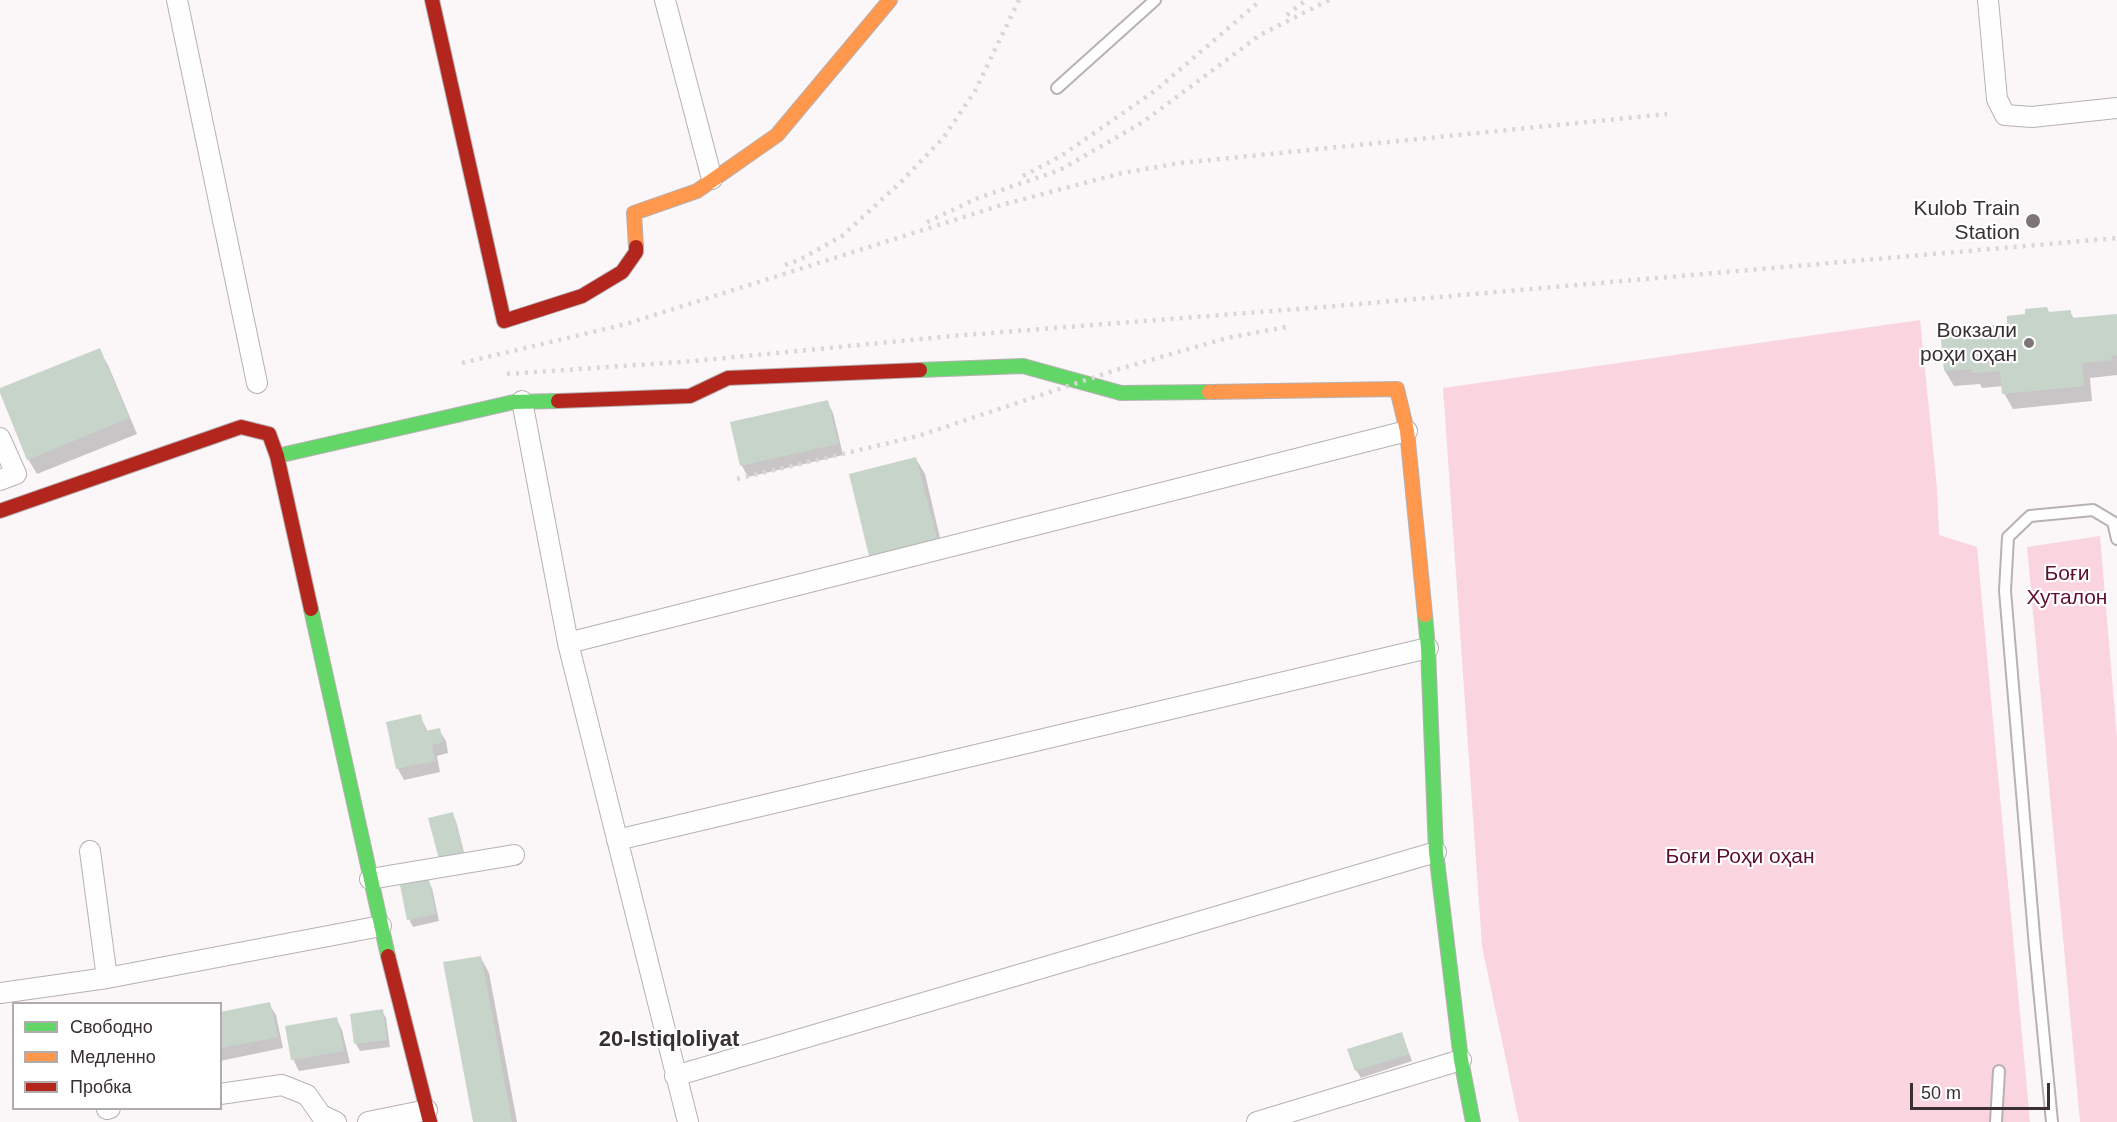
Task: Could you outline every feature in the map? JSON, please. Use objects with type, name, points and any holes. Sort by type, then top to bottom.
[{"type":"street","points":[[177,0],[257,383]]},
{"type":"street","points":[[432,0],[504,321],[582,296],[622,272],[636,252],[634,213],[697,191],[777,135],[890,0]]},
{"type":"street","points":[[665,0],[712,179]]},
{"type":"street","points":[[1988,0],[1997,99],[2005,115],[2032,117],[2117,108]]},
{"type":"street","points":[[277,456],[522,401],[690,396],[728,378],[1023,366],[1121,393],[1397,390],[1407,431],[1428,648],[1436,852],[1461,1060],[1473,1122]]},
{"type":"street","points":[[522,401],[568,643],[688,1122]]},
{"type":"street","points":[[0,511],[241,427],[269,434],[277,456],[381,926],[429,1116],[368,1122]]},
{"type":"street","points":[[568,643],[1407,431]]},
{"type":"street","points":[[0,438],[16,474],[0,480]]},
{"type":"street","points":[[617,840],[1428,648]]},
{"type":"street","points":[[90,850],[107,978]]},
{"type":"street","points":[[675,1076],[1436,852]]},
{"type":"street","points":[[370,879],[514,855]]},
{"type":"street","points":[[0,993],[107,978],[381,926]]},
{"type":"street","points":[[1257,1122],[1461,1060]]},
{"type":"street","points":[[222,1094],[282,1086],[307,1095],[324,1120]]},
{"type":"lane","points":[[1057,88],[1155,0]]},
{"type":"lane","points":[[2052,1122],[2005,591],[2008,537],[2030,516],[2093,510],[2113,522],[2117,539]]},
{"type":"lane","points":[[1996,1122],[2000,1071]]},
{"type":"green space","name":"Боғи Роҳи оҳан","points":[[1920,320],[1937,489],[1939,535],[1977,547],[2030,1122],[1519,1122],[1482,946],[1443,388]]},
{"type":"green space","name":"Боғи Хуталон","points":[[2100,536],[2117,738],[2117,1122],[2080,1122],[2027,547]]},
{"type":"building","name":"Вокзали роҳи оҳан","points":[[2047,307],[2048,312],[2071,310],[2071,318],[2117,314],[2117,355],[2111,356],[2112,360],[2082,363],[2084,386],[2002,394],[2000,371],[1972,373],[1972,369],[1944,371],[1940,330],[2007,324],[2007,316],[2025,314],[2025,309]]},
{"type":"building","points":[[100,348],[129,418],[27,460],[0,388]]},
{"type":"building","points":[[828,400],[838,444],[740,466],[730,422]]},
{"type":"building","points":[[916,457],[937,539],[869,556],[849,474]]},
{"type":"building","points":[[421,714],[425,731],[440,728],[443,742],[432,745],[435,761],[396,769],[386,722]]},
{"type":"building","points":[[453,812],[463,852],[439,859],[428,818]]},
{"type":"building","points":[[429,879],[436,914],[407,920],[400,885]]},
{"type":"building","points":[[481,956],[512,1122],[473,1122],[443,962]]},
{"type":"building","points":[[270,1002],[278,1037],[222,1048],[222,1012]]},
{"type":"building","points":[[383,1009],[387,1040],[354,1044],[350,1014]]},
{"type":"building","points":[[337,1017],[344,1051],[291,1060],[285,1026]]},
{"type":"building","points":[[1402,1032],[1409,1054],[1355,1071],[1347,1049]]},
{"type":"railway","points":[[785,265],[799,260],[842,236],[902,181],[944,137],[975,91],[1019,0]]},
{"type":"railway","points":[[1023,176],[1061,156],[1156,90],[1261,0]]},
{"type":"railway","points":[[1287,15],[1306,0]]},
{"type":"railway","points":[[927,222],[978,198],[1060,170],[1143,122],[1260,35],[1329,0]]},
{"type":"railway","points":[[462,363],[626,324],[1005,204],[1122,173],[1180,163],[1667,114]]},
{"type":"railway","points":[[507,374],[694,361],[952,336],[1324,307],[2117,238]]},
{"type":"railway","points":[[737,479],[918,436],[1119,369],[1227,338],[1291,326]]},
{"type":"traffic: fast","points":[[920,370],[1023,366],[1121,393],[1209,392]]},
{"type":"traffic: fast","points":[[277,456],[514,402],[558,401]]},
{"type":"traffic: fast","points":[[311,609],[388,956]]},
{"type":"traffic: fast","points":[[1425,615],[1436,852],[1461,1060],[1473,1122]]},
{"type":"traffic: slow","points":[[636,247],[634,213],[697,191],[777,135],[890,0]]},
{"type":"traffic: slow","points":[[1209,392],[1397,389],[1407,431],[1425,615]]},
{"type":"traffic: jam","points":[[432,0],[504,321],[582,296],[622,272],[636,252],[636,247]]},
{"type":"traffic: jam","points":[[558,401],[690,396],[728,378],[920,370]]},
{"type":"traffic: jam","points":[[0,511],[241,427],[269,434],[277,456],[311,609]]},
{"type":"traffic: jam","points":[[388,956],[430,1122]]},
{"type":"place","name":"Kulob Train Station","points":[[2033,221]]},
{"type":"place","name":"Вокзали роҳи оҳан","points":[[2029,343]]},
{"type":"district","name":"20-Istiqloliyat","points":[[669,1040]]}]
